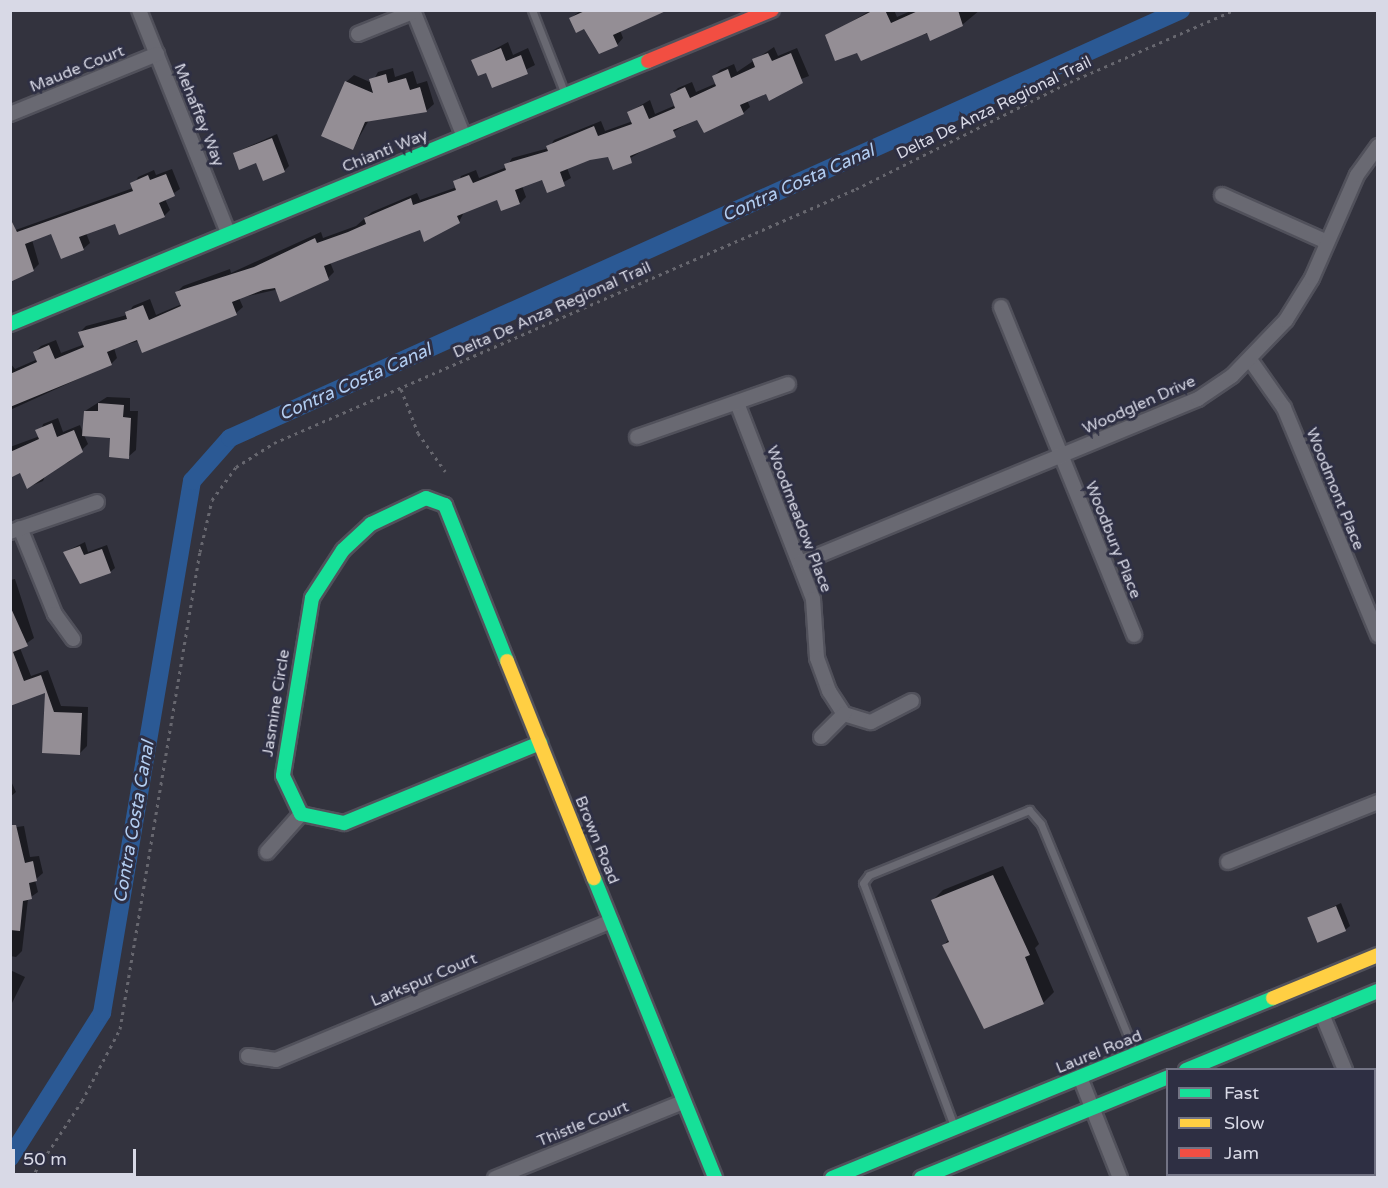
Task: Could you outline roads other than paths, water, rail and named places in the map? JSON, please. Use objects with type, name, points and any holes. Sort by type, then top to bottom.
[{"type":"street","name":"Mehaffey Way","points":[[139,10],[228,232]]},
{"type":"street","name":"Chianti Way","points":[[10,324],[228,232],[772,10]]},
{"type":"street","points":[[358,34],[413,11],[464,137]]},
{"type":"street","name":"Maude Court","points":[[10,114],[157,54]]},
{"type":"street","name":"Woodglen Drive","points":[[800,562],[1061,458],[1198,399],[1251,361],[1312,278],[1325,241],[1377,146]]},
{"type":"street","points":[[1222,195],[1325,241]]},
{"type":"street","name":"Woodbury Place","points":[[1001,307],[1134,635]]},
{"type":"street","name":"Woodmont Place","points":[[1251,361],[1284,408],[1377,636]]},
{"type":"street","points":[[637,437],[788,384]]},
{"type":"street","name":"Woodmeadow Place","points":[[737,403],[800,562],[818,618],[817,658],[844,714]]},
{"type":"street","name":"Jasmine Circle","points":[[301,814],[283,776],[283,750],[312,598],[343,550],[371,524],[426,498],[438,498],[450,515]]},
{"type":"street","points":[[73,639],[55,614],[15,530],[97,502]]},
{"type":"street","name":"Brown Road","points":[[450,515],[714,1178]]},
{"type":"street","points":[[821,737],[844,714],[871,722],[912,701]]},
{"type":"street","points":[[267,852],[301,814],[344,823],[540,743]]},
{"type":"street","points":[[1228,862],[1377,802]]},
{"type":"street","name":"Larkspur Court","points":[[248,1056],[276,1059],[611,921]]},
{"type":"street","name":"Laurel Road","points":[[832,1178],[1377,955]]},
{"type":"street","points":[[1191,1068],[1377,991]]},
{"type":"street","points":[[1322,1014],[1344,1068]]},
{"type":"street","points":[[1080,1077],[1120,1178]]},
{"type":"street","points":[[921,1178],[1166,1077]]},
{"type":"street","name":"Thistle Court","points":[[495,1178],[683,1102]]},
{"type":"lane","points":[[532,10],[566,96]]},
{"type":"lane","points":[[955,1128],[862,889],[869,875],[1029,810],[1035,813],[1135,1054]]},
{"type":"waterway","name":"Contra Costa Canal","points":[[10,1158],[102,1013],[192,481],[230,438],[1181,10]]}]
